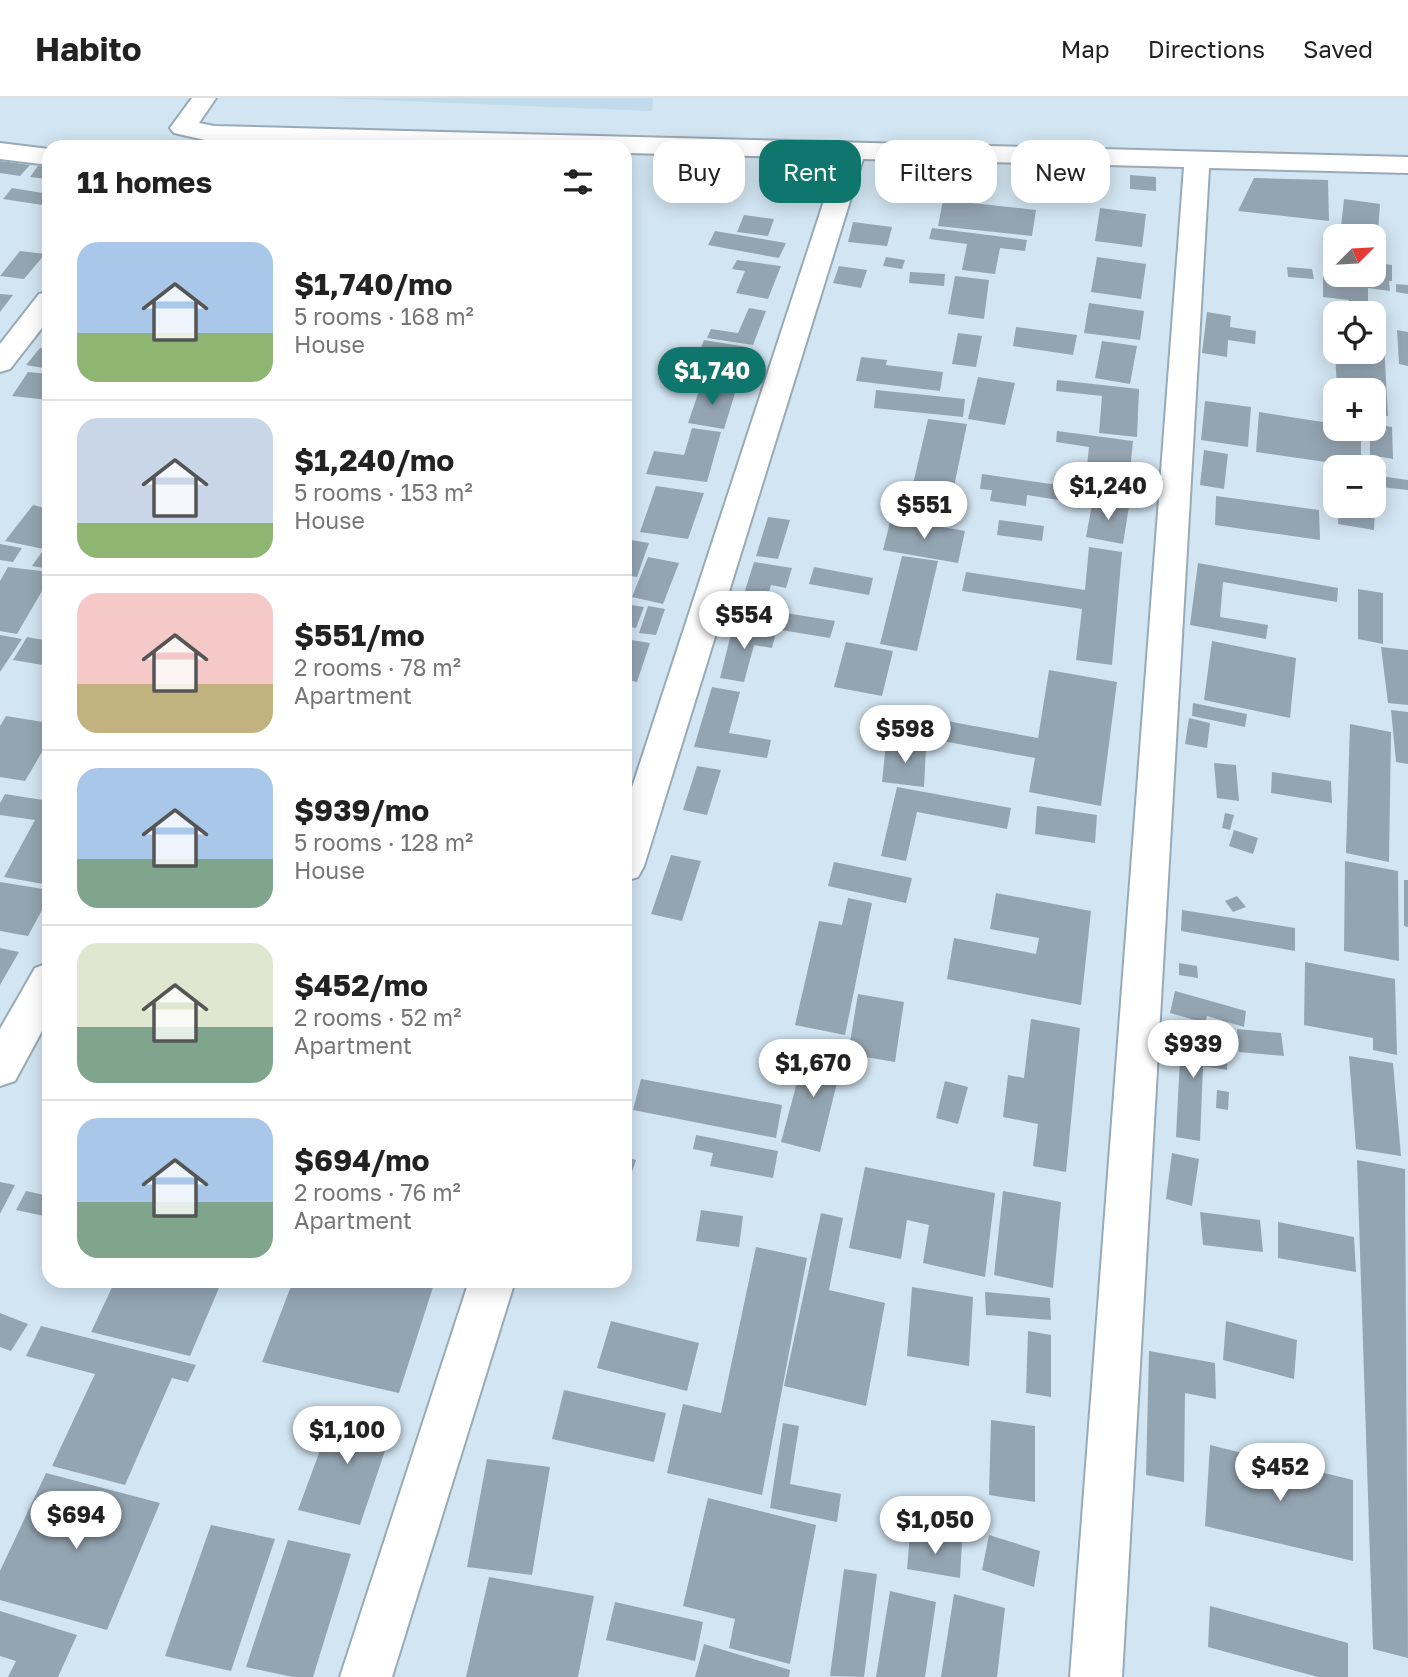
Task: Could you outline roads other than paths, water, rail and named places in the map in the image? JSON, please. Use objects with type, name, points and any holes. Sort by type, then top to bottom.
[{"type":"street","points":[[176,138],[204,98]]},
{"type":"street","points":[[176,138],[214,134],[388,140]]},
{"type":"street","points":[[632,146],[759,148]]},
{"type":"street","points":[[861,150],[1408,165]]},
{"type":"street","points":[[0,151],[42,156]]},
{"type":"street","points":[[1096,1677],[1197,160]]},
{"type":"street","points":[[632,844],[836,203]]},
{"type":"street","points":[[0,363],[42,309]]},
{"type":"street","points":[[0,1068],[42,993]]},
{"type":"street","points":[[366,1677],[490,1288]]}]
